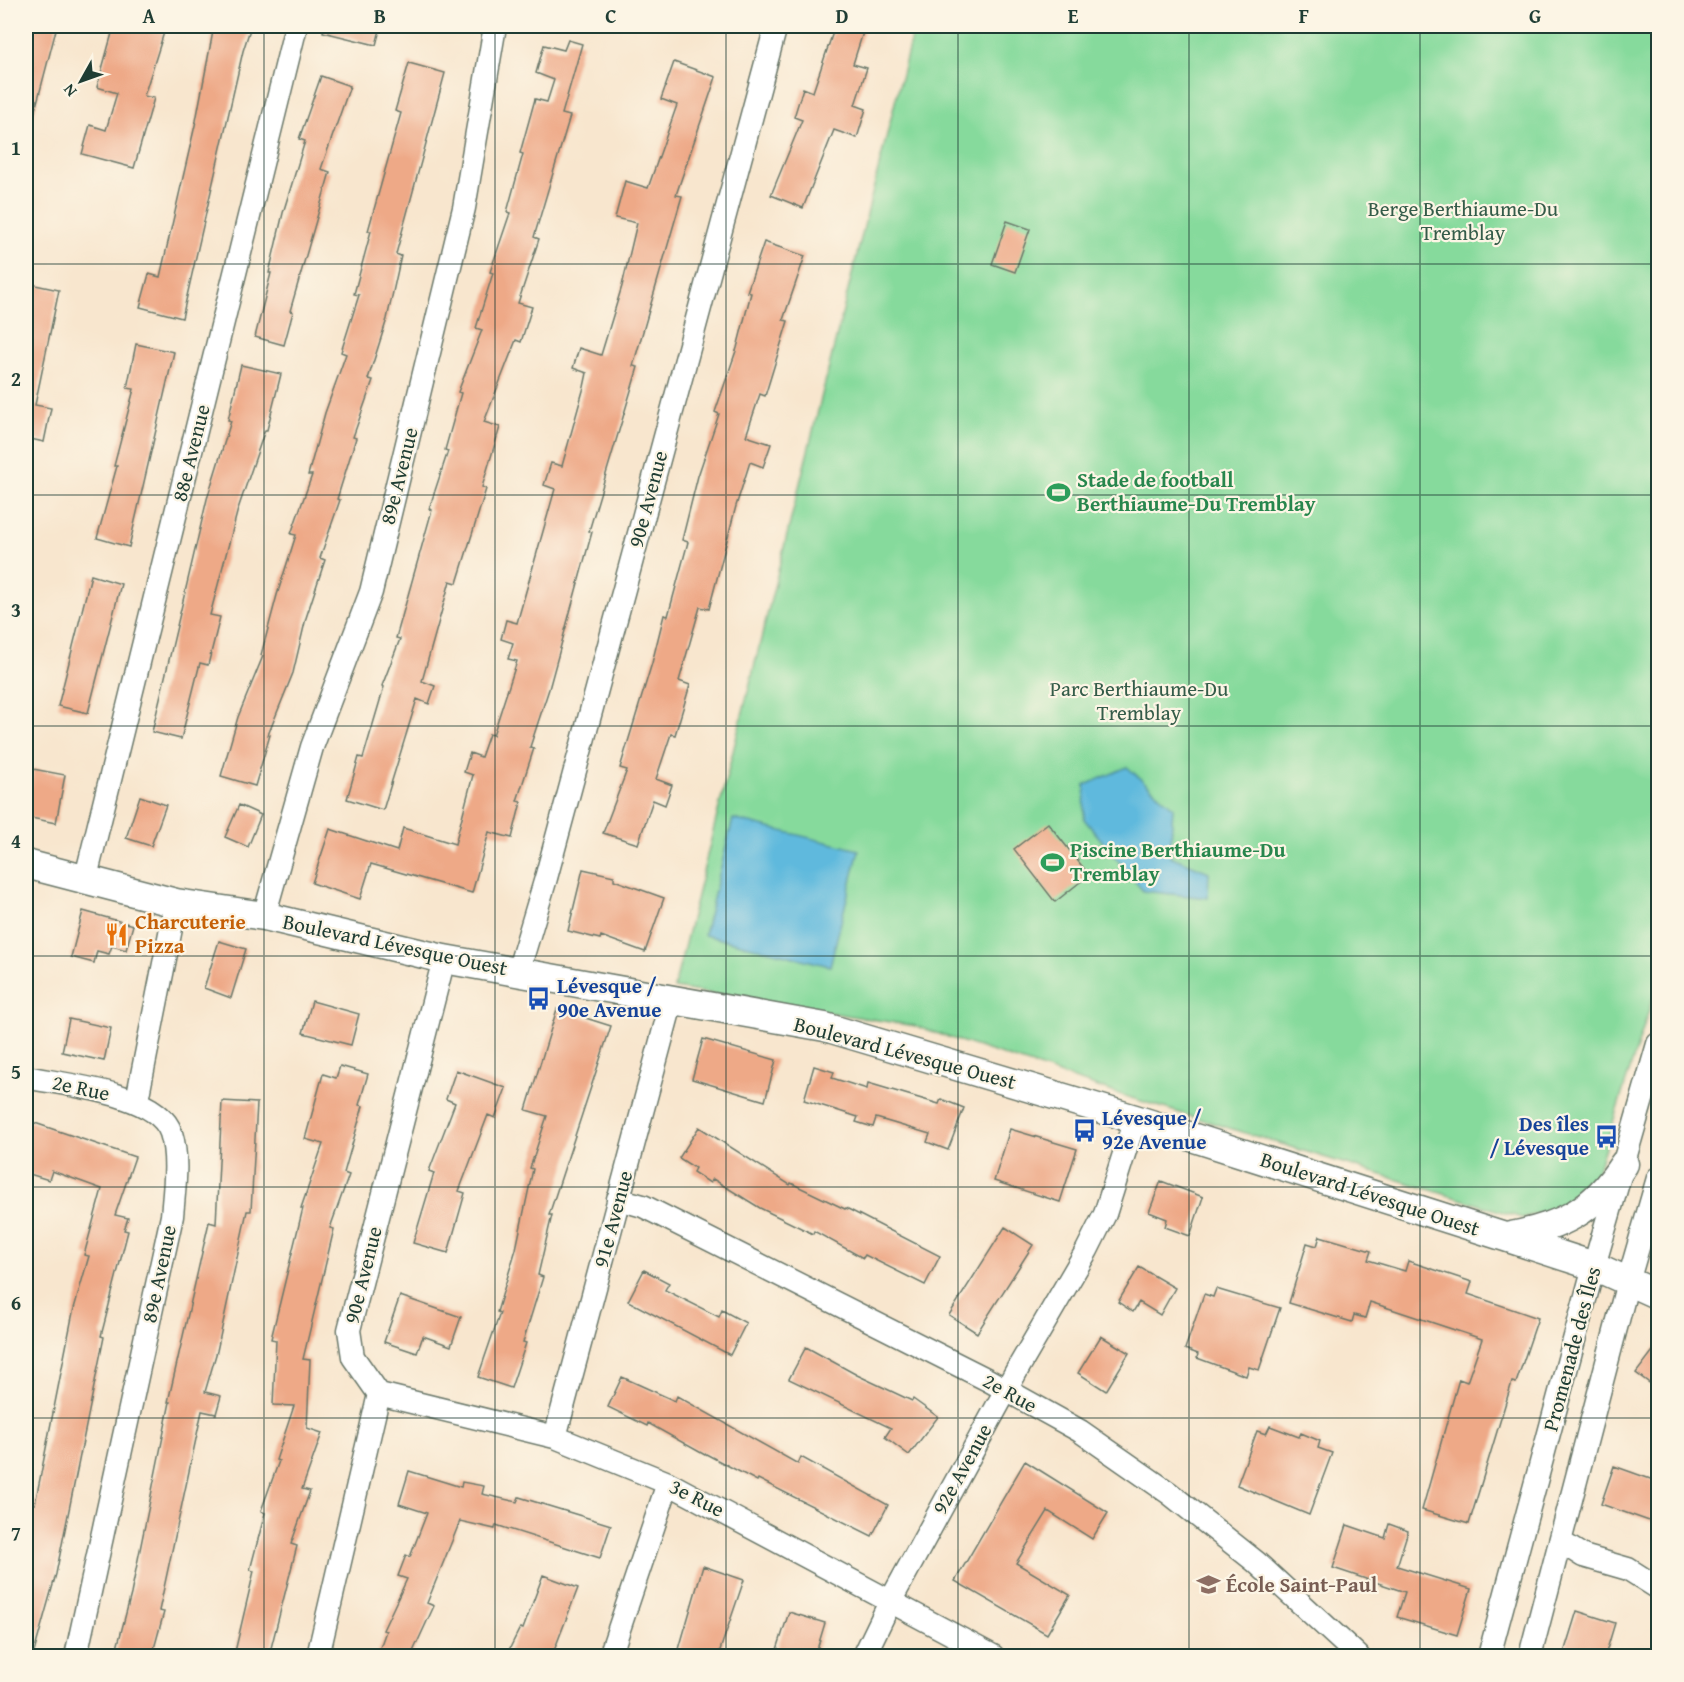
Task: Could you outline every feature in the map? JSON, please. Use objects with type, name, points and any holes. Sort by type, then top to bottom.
[{"type":"street","name":"88e Avenue","points":[[85,881],[296,26]]},
{"type":"street","name":"89e Avenue","points":[[264,916],[312,747],[370,592],[464,208],[495,26]]},
{"type":"street","name":"90e Avenue","points":[[518,972],[550,867],[776,26]]},
{"type":"street","name":"Boulevard Lévesque Ouest","points":[[26,864],[176,903],[264,916],[444,959],[825,1027],[1136,1119],[1505,1237],[1594,1266],[1659,1295]]},
{"type":"street","points":[[137,1100],[176,903]]},
{"type":"street","name":"90e Avenue","points":[[379,1394],[353,1357],[349,1329],[444,959]]},
{"type":"street","name":"91e Avenue","points":[[555,1437],[672,1000]]},
{"type":"street","name":"Promenade des Îles","points":[[1489,1656],[1594,1266],[1659,1044]]},
{"type":"street","name":"2e Rue","points":[[26,1077],[137,1100]]},
{"type":"street","name":"89e Avenue","points":[[76,1656],[172,1216],[174,1184],[171,1132],[159,1113],[137,1100]]},
{"type":"street","name":"92e Avenue","points":[[864,1656],[891,1600],[1101,1223],[1136,1119]]},
{"type":"street","points":[[1505,1237],[1532,1232],[1572,1218],[1589,1206],[1624,1164]]},
{"type":"street","name":"Promenade des Îles","points":[[1530,1656],[1628,1282],[1659,1178]]},
{"type":"street","name":"2e Rue","points":[[618,1199],[643,1206],[1006,1390],[1080,1431],[1169,1492],[1256,1562],[1358,1656]]},
{"type":"street","points":[[318,1656],[379,1394]]},
{"type":"street","name":"3e Rue","points":[[379,1394],[555,1437],[668,1483],[993,1656]]},
{"type":"street","points":[[610,1656],[668,1483]]},
{"type":"street","points":[[1561,1542],[1583,1556],[1628,1569],[1659,1588]]},
{"type":"green space","name":"Parc Berthiaume-Du Tremblay","points":[[914,26],[1658,26],[1658,982],[1596,1175],[1565,1206],[1522,1218],[1128,1097],[915,1026],[674,988]]},
{"type":"water","points":[[1127,767],[1173,807],[1170,856],[1209,872],[1208,898],[1143,891],[1084,819],[1085,785]]},
{"type":"water","points":[[733,819],[859,850],[830,966],[704,935]]},
{"type":"building","points":[[26,26],[57,26],[32,122],[26,121]]},
{"type":"building","points":[[114,26],[166,26],[144,96],[154,98],[134,168],[82,154],[90,125],[106,130],[117,93],[97,87]]},
{"type":"building","points":[[214,26],[251,26],[243,51],[182,318],[140,307],[149,274],[160,277],[196,121]]},
{"type":"building","points":[[324,26],[381,26],[376,45],[323,32]]},
{"type":"building","points":[[835,26],[865,26],[853,64],[867,68],[855,105],[866,109],[857,138],[834,130],[803,208],[771,195],[802,120],[794,117],[803,88],[813,92]]},
{"type":"building","points":[[568,40],[582,44],[562,114],[570,116],[534,237],[539,239],[518,303],[532,307],[521,342],[516,340],[484,422],[500,427],[482,487],[486,489],[457,583],[450,581],[422,681],[435,686],[429,704],[417,699],[383,810],[347,799],[359,757],[363,758],[384,687],[382,686],[400,639],[396,638],[432,510],[429,509],[448,451],[445,450],[461,393],[458,392],[482,330],[476,328],[493,273],[490,272],[510,213],[507,212],[535,99],[547,102],[554,80],[536,73],[544,45],[564,50]]},
{"type":"building","points":[[674,62],[716,77],[676,195],[682,196],[633,366],[638,367],[589,531],[592,532],[549,689],[530,747],[534,748],[517,801],[521,802],[512,838],[489,832],[472,893],[371,864],[360,899],[312,883],[330,829],[397,851],[403,828],[455,844],[473,775],[464,772],[470,753],[481,757],[489,734],[493,735],[517,661],[508,659],[513,643],[501,639],[506,620],[517,623],[555,489],[544,485],[551,463],[562,466],[584,387],[587,373],[573,368],[579,348],[601,355],[622,286],[637,223],[615,218],[625,181],[648,188],[677,105],[661,99]]},
{"type":"building","points":[[409,63],[445,73],[396,254],[401,256],[387,319],[368,379],[373,380],[353,437],[356,438],[337,499],[340,500],[320,558],[325,560],[306,618],[293,673],[268,735],[270,735],[255,786],[221,776],[238,717],[263,656],[261,655],[277,595],[296,535],[291,534],[312,475],[308,475],[325,413],[346,354],[341,352],[359,295],[354,294],[371,231],[368,231],[401,113],[395,111]]},
{"type":"building","points":[[321,76],[350,86],[321,169],[330,172],[290,311],[293,312],[284,345],[255,337],[283,213],[305,141],[299,139]]},
{"type":"building","points":[[1007,221],[1030,229],[1015,272],[992,264]]},
{"type":"building","points":[[764,242],[805,256],[783,320],[788,321],[765,396],[760,394],[746,436],[771,444],[763,467],[750,462],[709,609],[700,607],[679,681],[690,685],[675,735],[671,734],[656,779],[672,785],[665,805],[653,800],[638,844],[603,833],[627,770],[620,768],[664,615],[668,616],[688,542],[682,540],[698,476],[719,414],[715,412],[737,348],[751,293],[747,292]]},
{"type":"building","points":[[26,283],[59,290],[35,405],[51,408],[44,442],[26,438]]},
{"type":"building","points":[[136,344],[174,352],[129,547],[97,538],[117,466],[114,466],[134,389],[127,388]]},
{"type":"building","points":[[241,365],[281,374],[267,430],[265,430],[238,509],[210,615],[220,617],[208,665],[200,663],[181,739],[152,732],[207,499],[231,421],[228,420]]},
{"type":"building","points":[[91,575],[121,584],[88,713],[58,706]]},
{"type":"building","points":[[33,769],[65,775],[56,823],[26,817]]},
{"type":"building","points":[[140,796],[166,805],[151,846],[126,838]]},
{"type":"building","points":[[239,805],[261,815],[248,847],[225,837]]},
{"type":"building","name":"Piscine Berthiaume-Du Tremblay","points":[[1048,823],[1089,875],[1055,902],[1014,849]]},
{"type":"building","points":[[583,869],[614,876],[614,880],[664,898],[645,952],[601,936],[600,939],[568,931]]},
{"type":"building","points":[[83,911],[133,925],[126,950],[112,946],[109,954],[97,951],[94,963],[71,957]]},
{"type":"building","points":[[219,941],[246,949],[231,998],[204,988]]},
{"type":"building","points":[[312,1001],[359,1014],[351,1045],[303,1033]]},
{"type":"building","points":[[557,1009],[611,1026],[549,1215],[552,1215],[538,1275],[543,1277],[523,1342],[526,1343],[511,1388],[478,1377],[500,1313],[497,1312],[516,1249],[533,1169],[530,1168],[547,1116],[526,1110]]},
{"type":"building","points":[[69,1019],[111,1028],[104,1061],[62,1052]]},
{"type":"building","points":[[703,1039],[776,1060],[765,1101],[692,1079]]},
{"type":"building","points":[[340,1066],[368,1074],[359,1105],[363,1106],[344,1173],[349,1175],[330,1228],[334,1229],[303,1359],[310,1360],[307,1428],[322,1433],[302,1489],[310,1491],[291,1544],[297,1546],[269,1656],[234,1656],[254,1571],[250,1570],[265,1513],[261,1511],[279,1461],[276,1460],[294,1406],[273,1405],[276,1340],[271,1339],[303,1208],[301,1208],[323,1144],[305,1139],[323,1074],[336,1078]]},
{"type":"building","points":[[814,1066],[834,1072],[832,1078],[867,1089],[868,1083],[939,1104],[941,1099],[964,1108],[948,1150],[927,1142],[930,1134],[876,1118],[873,1127],[856,1122],[858,1117],[804,1100]]},
{"type":"building","points":[[456,1070],[506,1088],[495,1118],[488,1115],[459,1191],[465,1193],[448,1253],[413,1243],[434,1173],[429,1171],[455,1103],[446,1099]]},
{"type":"building","points":[[222,1101],[257,1103],[251,1211],[247,1211],[217,1351],[205,1392],[221,1396],[216,1414],[202,1411],[159,1611],[164,1612],[152,1656],[133,1656],[116,1652],[131,1594],[170,1402],[168,1402],[209,1222],[216,1224]]},
{"type":"building","points":[[26,1120],[135,1157],[115,1215],[128,1218],[124,1230],[128,1231],[101,1336],[104,1337],[56,1574],[33,1656],[26,1656],[26,1534],[31,1504],[35,1504],[73,1312],[89,1256],[84,1255],[102,1189],[52,1171],[49,1180],[26,1173]]},
{"type":"building","points":[[699,1127],[790,1185],[791,1183],[846,1208],[940,1256],[925,1285],[865,1255],[863,1258],[814,1231],[813,1234],[760,1208],[713,1179],[710,1183],[693,1172],[695,1168],[679,1158]]},
{"type":"building","points":[[1010,1129],[1077,1149],[1060,1202],[994,1181]]},
{"type":"building","points":[[1161,1181],[1203,1197],[1190,1236],[1165,1227],[1167,1219],[1149,1212]]},
{"type":"building","points":[[1005,1227],[1033,1245],[977,1333],[949,1315]]},
{"type":"building","points":[[1320,1236],[1371,1251],[1368,1260],[1405,1271],[1408,1261],[1472,1282],[1468,1294],[1538,1318],[1516,1383],[1512,1382],[1469,1524],[1422,1510],[1459,1379],[1467,1382],[1482,1339],[1370,1302],[1365,1318],[1354,1315],[1352,1322],[1289,1303],[1307,1243],[1317,1246]]},
{"type":"building","points":[[1139,1267],[1175,1288],[1160,1315],[1139,1302],[1133,1312],[1118,1302]]},
{"type":"building","points":[[644,1270],[669,1283],[665,1290],[719,1317],[722,1310],[746,1323],[730,1355],[628,1301]]},
{"type":"building","points":[[1216,1289],[1280,1308],[1259,1370],[1249,1367],[1246,1376],[1197,1358],[1198,1354],[1185,1349],[1204,1294],[1213,1297]]},
{"type":"building","points":[[400,1296],[461,1317],[451,1346],[423,1336],[417,1353],[384,1342]]},
{"type":"building","points":[[1101,1336],[1129,1353],[1106,1391],[1078,1373]]},
{"type":"building","points":[[1659,1343],[1659,1390],[1636,1373]]},
{"type":"building","points":[[806,1347],[857,1375],[912,1401],[913,1399],[938,1417],[909,1455],[885,1437],[891,1428],[789,1379]]},
{"type":"building","points":[[622,1377],[675,1401],[677,1396],[798,1464],[801,1457],[888,1505],[872,1536],[705,1455],[648,1423],[647,1426],[608,1407]]},
{"type":"building","points":[[1270,1426],[1299,1437],[1301,1433],[1320,1441],[1318,1448],[1332,1453],[1309,1515],[1237,1485],[1257,1431],[1266,1434]]},
{"type":"building","points":[[1025,1461],[1108,1513],[1092,1539],[1048,1511],[1016,1563],[1070,1595],[1047,1634],[955,1581]]},
{"type":"building","points":[[1614,1466],[1659,1482],[1659,1502],[1652,1522],[1601,1504]]},
{"type":"building","points":[[409,1471],[461,1487],[462,1482],[484,1486],[482,1494],[517,1502],[519,1497],[611,1525],[600,1558],[496,1525],[495,1529],[460,1521],[427,1603],[434,1606],[411,1656],[377,1656],[386,1631],[383,1630],[407,1579],[398,1576],[406,1555],[410,1557],[427,1513],[399,1504]]},
{"type":"building","points":[[1389,1524],[1408,1531],[1397,1566],[1471,1589],[1457,1635],[1397,1617],[1405,1592],[1333,1568],[1347,1525],[1385,1538]]},
{"type":"building","points":[[703,1566],[744,1580],[718,1656],[677,1656]]},
{"type":"building","points":[[543,1575],[578,1588],[552,1656],[506,1656],[520,1628],[523,1629]]},
{"type":"building","points":[[1577,1611],[1615,1623],[1605,1656],[1563,1656]]},
{"type":"building","points":[[789,1612],[825,1623],[815,1656],[775,1656]]},
{"type":"place","name":"Stade de football Berthiaume-Du Tremblay","points":[[1059,492]]},
{"type":"place","name":"Piscine Berthiaume-Du Tremblay","points":[[1052,862]]},
{"type":"place","name":"Charcuterie Pizza","points":[[117,934]]},
{"type":"place","name":"Lévesque / 90e Avenue","points":[[539,998]]},
{"type":"place","name":"Lévesque / 92e Avenue","points":[[1084,1130]]},
{"type":"place","name":"Des îles / Lévesque","points":[[1607,1136]]},
{"type":"place","name":"École Saint-Paul","points":[[1208,1585]]},
{"type":"park label","name":"Berge Berthiaume-Du Tremblay","points":[[1463,221]]}]
